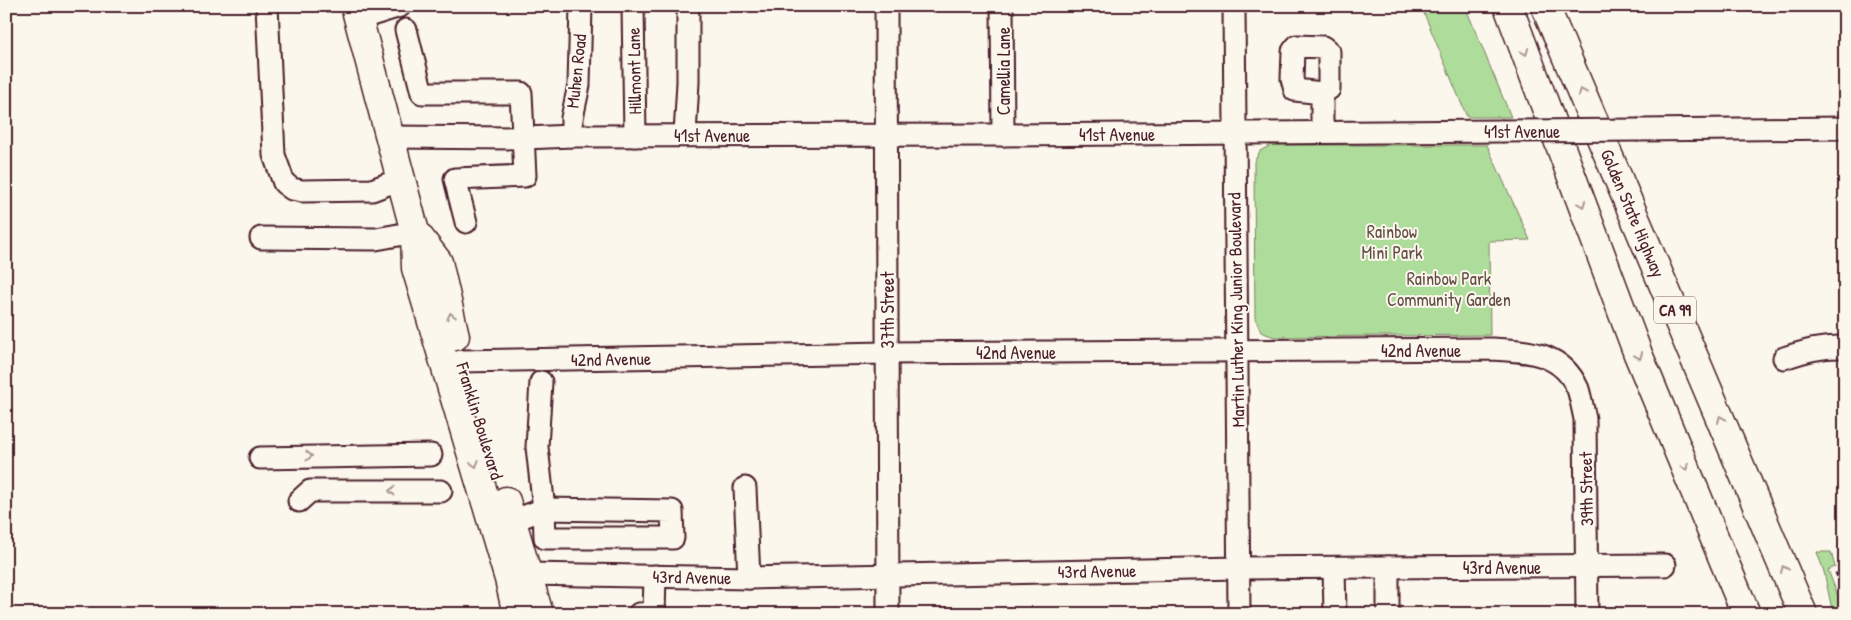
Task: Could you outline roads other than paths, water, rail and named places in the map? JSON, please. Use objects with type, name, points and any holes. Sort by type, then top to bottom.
[{"type":"main road","name":"CA 99","points":[[1508,6],[1638,354],[1746,614]]},
{"type":"main road","name":"Golden State Highway","points":[[1545,6],[1803,614]]},
{"type":"main road","name":"Franklin Boulevard","points":[[356,13],[415,232],[416,268],[509,579],[521,613]]},
{"type":"main road","name":"Franklin Boulevard","points":[[415,232],[438,262],[461,361],[528,574],[521,613]]},
{"type":"main road","points":[[1731,577],[1740,614]]},
{"type":"street","points":[[267,6],[274,155],[284,183],[292,189],[302,191],[372,190],[401,179]]},
{"type":"street","points":[[356,13],[400,6]]},
{"type":"street","name":"Muhen Road","points":[[572,136],[572,118],[579,84],[582,6]]},
{"type":"street","name":"Hillmont Lane","points":[[633,6],[635,136]]},
{"type":"street","name":"37th Street","points":[[886,6],[888,614]]},
{"type":"street","name":"Camellia Lane","points":[[1002,6],[1003,135]]},
{"type":"street","name":"Martin Luther King Junior Boulevard","points":[[1234,6],[1239,614]]},
{"type":"street","points":[[685,135],[688,82],[688,15]]},
{"type":"street","points":[[406,30],[422,93],[521,93],[525,138],[525,176],[455,179],[466,222]]},
{"type":"street","points":[[1322,93],[1322,132]]},
{"type":"street","name":"41st Avenue","points":[[390,137],[525,138],[685,135],[1003,135],[1845,128]]},
{"type":"street","points":[[261,238],[376,239],[415,232]]},
{"type":"street","points":[[1784,358],[1810,349],[1845,346]]},
{"type":"street","name":"42nd Avenue","points":[[461,361],[887,353],[1493,349],[1526,351],[1548,357],[1565,369]]},
{"type":"street","name":"39th Street","points":[[1565,369],[1578,389],[1585,420],[1587,614]]},
{"type":"street","points":[[512,521],[544,509],[672,511],[673,538],[545,538],[544,509],[537,447],[542,382]]},
{"type":"street","points":[[260,458],[431,455]]},
{"type":"street","points":[[745,488],[749,578]]},
{"type":"street","points":[[299,501],[310,491],[441,491]]},
{"type":"street","name":"43rd Avenue","points":[[528,574],[749,578],[1239,568],[1665,565]]},
{"type":"street","points":[[1388,567],[1388,614]]},
{"type":"street","points":[[1334,568],[1335,614]]},
{"type":"street","points":[[639,614],[654,614],[655,576]]},
{"type":"park label","name":"Rainbow Mini Park","points":[[1392,241]]},
{"type":"park label","name":"Rainbow Park Community Garden","points":[[1449,288]]}]
